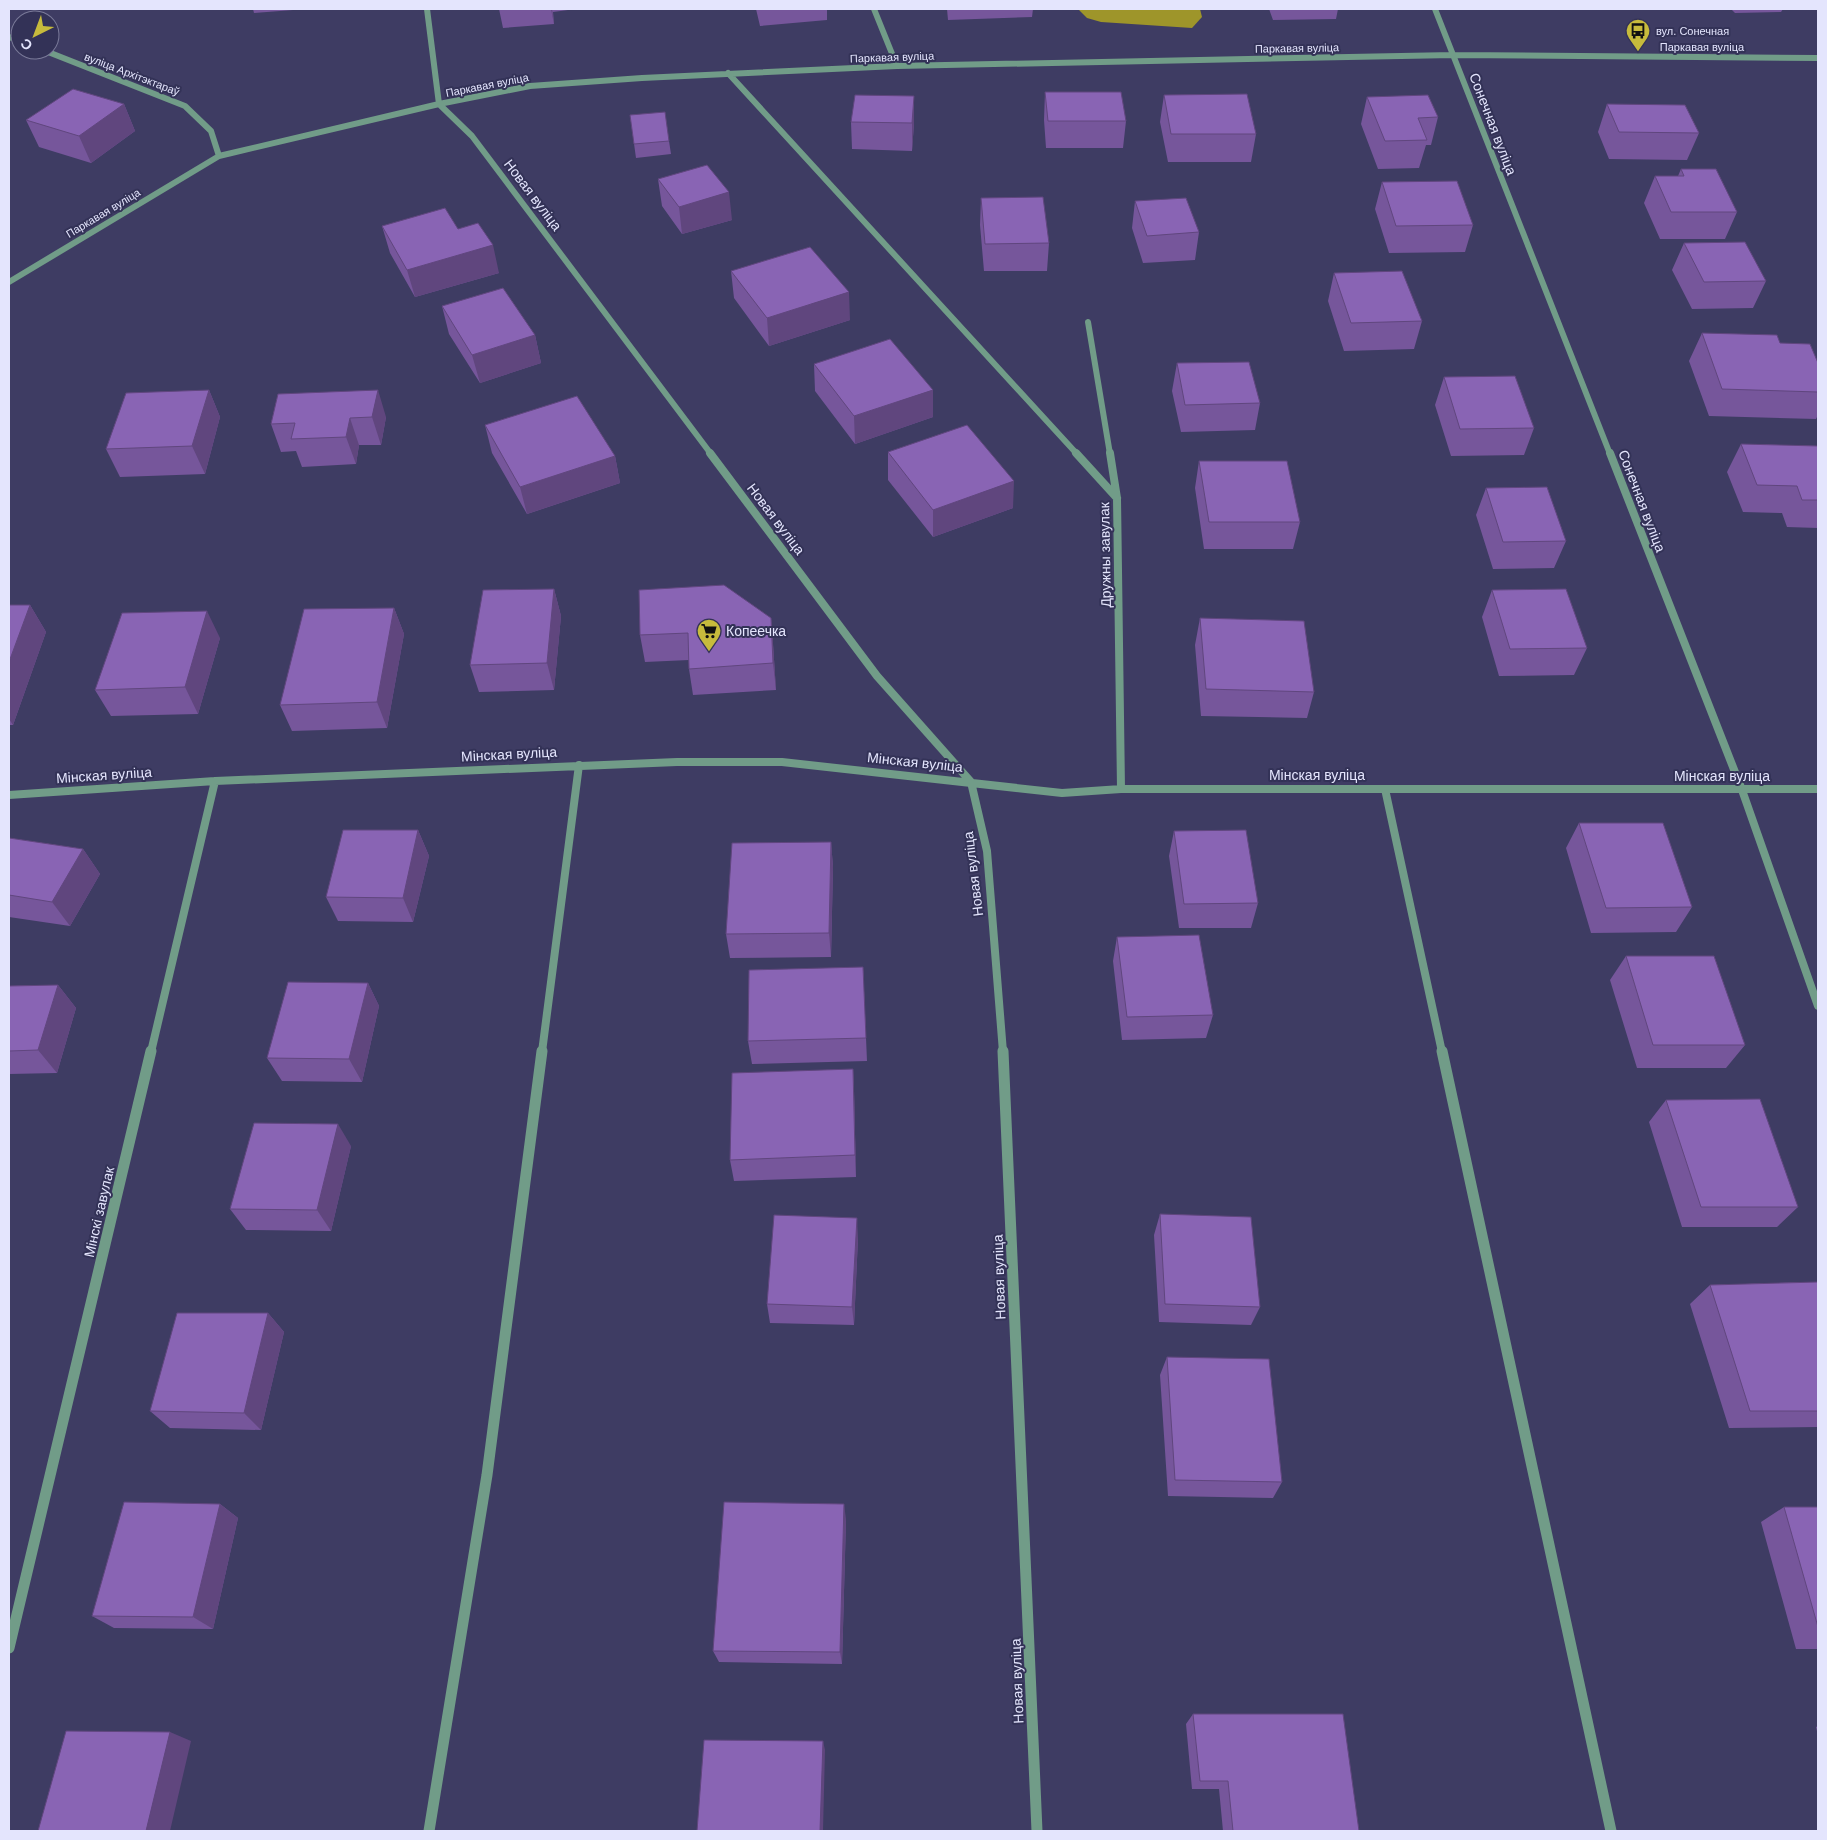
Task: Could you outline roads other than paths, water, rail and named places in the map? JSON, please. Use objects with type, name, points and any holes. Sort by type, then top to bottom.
[{"type":"street","points":[[426,9],[439,104]]},
{"type":"street","points":[[874,9],[897,66]]},
{"type":"street","name":"Сонечная вуліца","points":[[1435,9],[1742,790],[1818,1006]]},
{"type":"street","name":"Паркавая вуліца","points":[[9,282],[219,156],[439,104],[530,86],[728,73],[897,66],[1452,56],[1818,58]]},
{"type":"street","name":"вуліца Архітэктараў","points":[[60,57],[185,106],[211,131],[219,156]]},
{"type":"street","points":[[728,73],[1117,498]]},
{"type":"street","name":"Новая вуліца","points":[[439,104],[472,136],[877,676],[971,782],[987,851],[1004,1068],[1037,1831]]},
{"type":"street","name":"Дружны завулак","points":[[1088,322],[1117,498],[1121,789]]},
{"type":"street","name":"Мінская вуліца","points":[[9,795],[215,781],[579,765],[782,762],[1062,793],[1121,789],[1818,789]]},
{"type":"street","points":[[429,1831],[487,1475],[579,765]]},
{"type":"street","name":"Мінскі завулак","points":[[9,1648],[215,781]]},
{"type":"street","points":[[1386,789],[1611,1831]]},
{"type":"place","name":"вул. Сонечная","points":[[1638,52]]},
{"type":"place","name":"Копеечка","points":[[709,652]]}]
